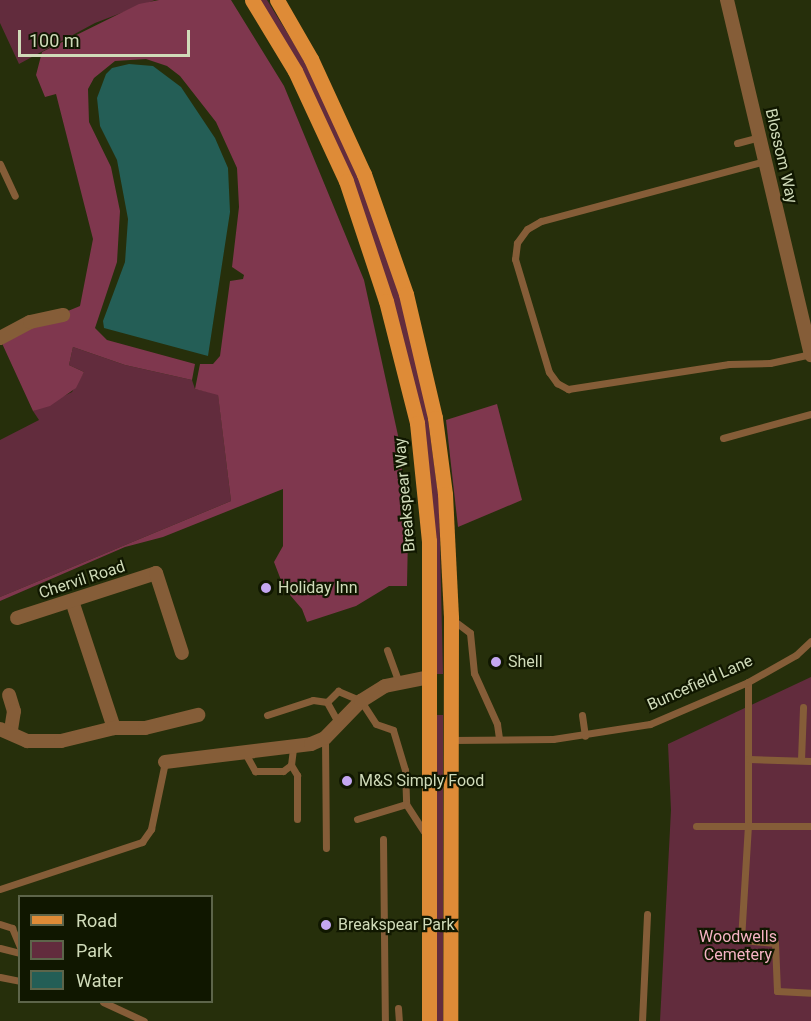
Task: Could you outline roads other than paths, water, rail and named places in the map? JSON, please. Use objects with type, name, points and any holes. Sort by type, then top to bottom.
[{"type":"main road","name":"Breakspear Way","points":[[252,0],[295,71],[346,181],[368,241],[403,362],[417,423],[426,504],[430,677],[429,1021]]},
{"type":"main road","points":[[277,0],[342,122],[406,294],[435,418],[445,494],[451,618],[450,1021]]},
{"type":"street","name":"Blossom Way","points":[[727,0],[811,354]]},
{"type":"street","points":[[0,338],[30,322],[63,315]]},
{"type":"street","name":"Chervil Road","points":[[18,618],[156,573],[182,653]]},
{"type":"street","points":[[72,601],[114,728]]},
{"type":"street","points":[[165,762],[293,749],[325,738],[361,701],[398,680],[430,677]]},
{"type":"street","points":[[9,695],[14,711],[6,730],[27,741],[61,741],[114,728],[145,729],[198,715]]},
{"type":"lane","points":[[737,143],[760,137]]},
{"type":"lane","points":[[765,161],[541,221],[527,229],[517,243],[515,259],[549,372],[557,383],[568,389],[729,364],[770,363],[811,354]]},
{"type":"lane","points":[[0,164],[15,196]]},
{"type":"lane","points":[[723,438],[811,414]]},
{"type":"lane","points":[[451,618],[470,633],[474,673],[497,724],[499,739]]},
{"type":"lane","name":"Buncefield Lane","points":[[449,740],[585,736],[650,724],[748,682],[796,655],[811,640]]},
{"type":"lane","points":[[387,650],[398,680]]},
{"type":"lane","points":[[748,682],[748,825],[741,940],[775,943],[777,991],[811,993]]},
{"type":"lane","points":[[327,702],[338,691],[361,701],[376,724],[393,730],[405,770],[406,804],[419,819],[430,845]]},
{"type":"lane","points":[[267,715],[313,700],[327,702]]},
{"type":"lane","points":[[327,702],[339,724]]},
{"type":"lane","points":[[801,760],[803,707]]},
{"type":"lane","points":[[582,715],[585,736]]},
{"type":"lane","points":[[325,738],[326,848]]},
{"type":"lane","points":[[293,749],[291,765],[297,775],[297,819]]},
{"type":"lane","points":[[245,753],[255,771],[283,771],[291,765]]},
{"type":"lane","points":[[749,759],[811,761]]},
{"type":"lane","points":[[0,889],[142,842],[151,829],[165,762]]},
{"type":"lane","points":[[357,819],[406,804]]},
{"type":"lane","points":[[696,826],[811,826]]},
{"type":"lane","points":[[383,838],[385,1021]]},
{"type":"lane","points":[[642,1021],[647,914]]},
{"type":"lane","points":[[0,924],[12,928],[18,942]]},
{"type":"lane","points":[[0,948],[18,952]]},
{"type":"lane","points":[[0,977],[18,981]]},
{"type":"lane","points":[[105,1003],[144,1021]]},
{"type":"lane","points":[[398,1008],[399,1021]]},
{"type":"water","points":[[129,64],[153,66],[181,87],[215,138],[228,168],[230,212],[208,356],[104,328],[103,321],[125,262],[128,219],[117,160],[100,126],[97,98],[106,74],[112,68]]},
{"type":"place","name":"Holiday Inn","points":[[266,588]]},
{"type":"place","name":"Shell","points":[[496,662]]},
{"type":"place","name":"M&S Simply Food","points":[[347,781]]},
{"type":"place","name":"Breakspear Park","points":[[326,925]]},
{"type":"park label","name":"Woodwells Cemetery","points":[[738,946]]}]
